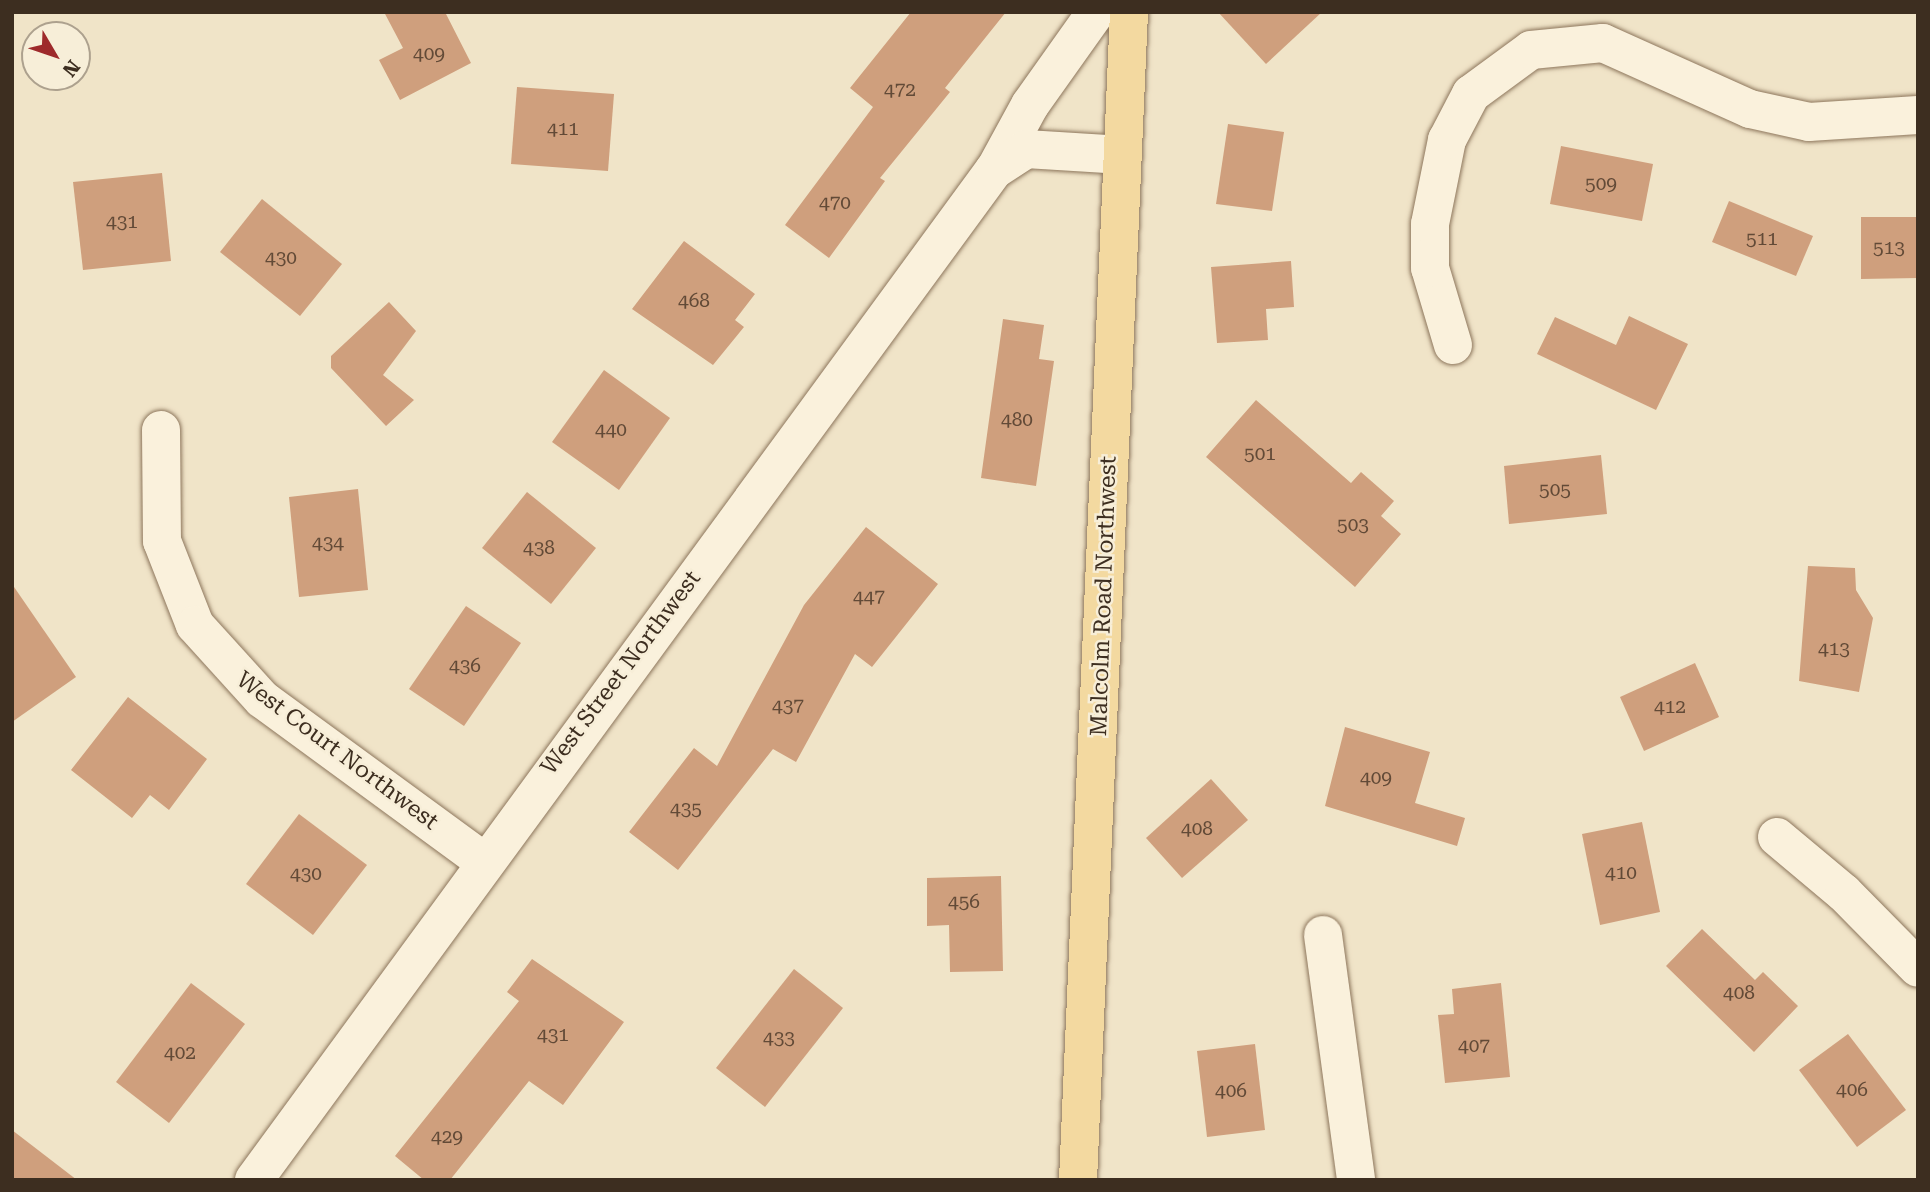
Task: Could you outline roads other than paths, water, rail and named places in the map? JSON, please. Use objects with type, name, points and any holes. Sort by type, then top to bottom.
[{"type":"main road","name":"Malcolm Road Northwest","points":[[1078,1180],[1129,12]]},
{"type":"street","name":"West Street Northwest","points":[[254,1180],[483,861],[994,170],[1030,105],[1096,12]]},
{"type":"street","points":[[1452,345],[1430,268],[1430,224],[1447,140],[1472,94],[1500,67],[1531,50],[1603,43],[1750,109],[1809,122],[1918,114]]},
{"type":"street","name":"West Street Northwest","points":[[994,170],[1026,149],[1123,155]]},
{"type":"street","name":"West Court Northwest","points":[[161,430],[162,541],[195,625],[262,699],[483,861]]},
{"type":"street","points":[[1777,837],[1844,892],[1918,968]]},
{"type":"street","points":[[1323,935],[1356,1180]]}]
